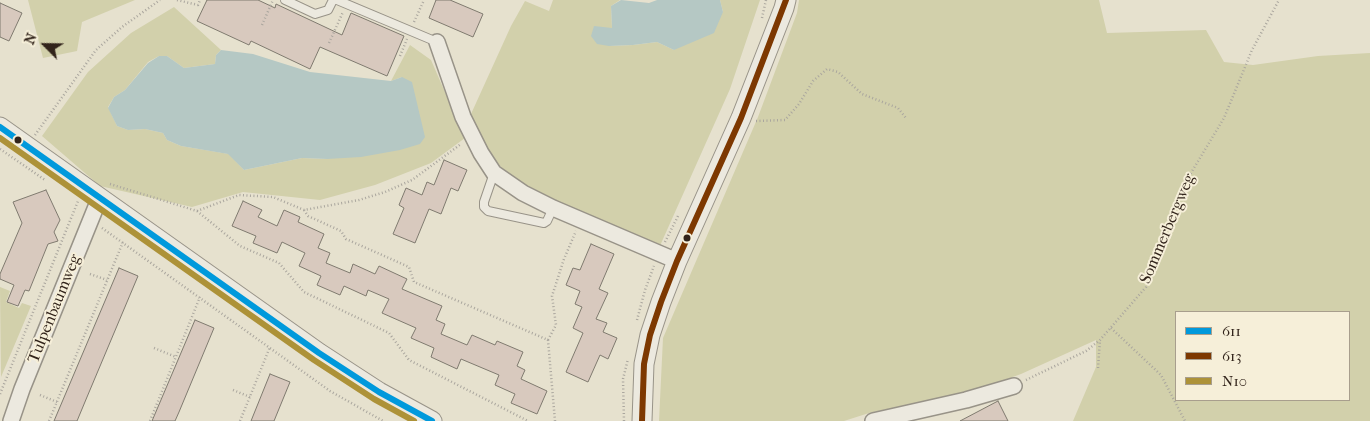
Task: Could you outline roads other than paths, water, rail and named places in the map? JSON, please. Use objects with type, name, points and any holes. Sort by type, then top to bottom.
[{"type":"street","points":[[642,421],[644,364],[650,335],[677,262],[741,118],[786,0]]},
{"type":"street","points":[[437,42],[462,117],[494,173],[523,192],[553,208],[677,262]]},
{"type":"street","points":[[0,127],[320,352],[379,392],[432,421]]},
{"type":"street","name":"Tulpenbaumweg","points":[[11,421],[22,389],[100,197]]},
{"type":"street","points":[[873,421],[966,400],[1014,386]]},
{"type":"lane","points":[[285,0],[315,14],[328,10],[333,0]]},
{"type":"lane","points":[[337,0],[437,42]]},
{"type":"lane","points":[[494,173],[484,202],[484,207],[488,212],[544,223],[547,221],[553,208]]}]
